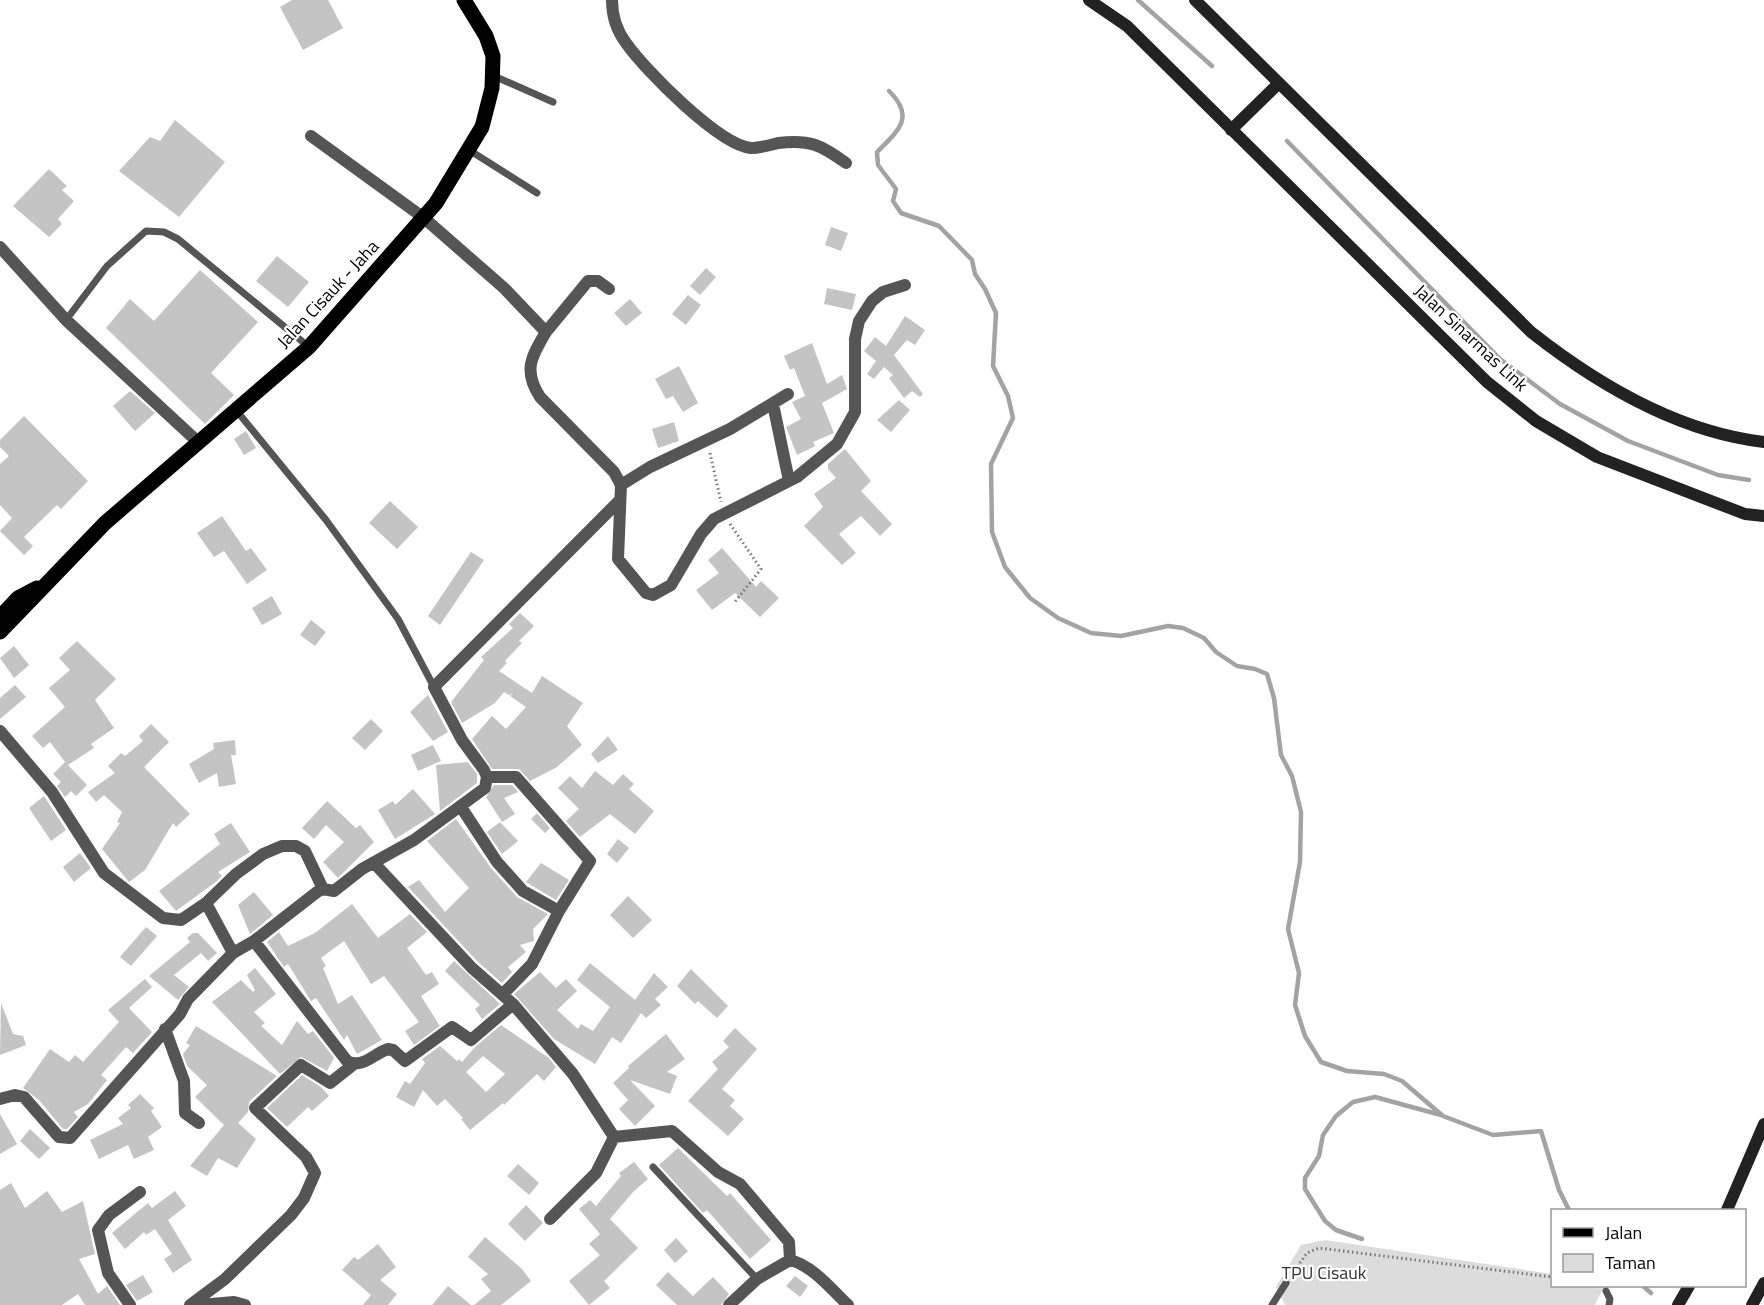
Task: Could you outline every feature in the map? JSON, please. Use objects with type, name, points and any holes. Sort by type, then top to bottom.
[{"type":"main road","name":"Jalan Cisauk - Jaha","points":[[0,632],[105,523],[309,347],[424,218],[482,127],[494,76],[493,56],[486,36],[464,0]]},
{"type":"main road","points":[[0,617],[18,597],[48,582]]},
{"type":"street","points":[[612,0],[612,14],[625,43],[677,98],[719,135],[750,148],[792,141],[820,144],[846,163]]},
{"type":"street","name":"Jalan Sinarmas Link","points":[[1089,0],[1127,26],[1487,382],[1536,421],[1597,457],[1745,514],[1764,516]]},
{"type":"street","points":[[1195,0],[1531,332],[1574,366],[1627,397],[1729,438],[1764,442]]},
{"type":"street","points":[[1232,130],[1279,83]]},
{"type":"street","points":[[311,136],[424,218],[504,288],[546,332]]},
{"type":"street","points":[[0,247],[66,320],[198,442]]},
{"type":"street","points":[[609,289],[598,281],[588,281],[546,332],[530,364],[531,384],[540,397],[615,472],[621,484],[618,559],[646,593],[653,595],[671,585],[701,534],[714,519],[789,481],[837,444],[855,412],[855,339],[859,321],[872,301],[883,292],[905,285]]},
{"type":"street","points":[[621,484],[650,466],[730,429],[789,394]]},
{"type":"street","points":[[773,404],[789,481]]},
{"type":"street","points":[[0,1099],[15,1095],[24,1097],[59,1137],[70,1138],[165,1029],[188,999],[232,953],[254,941],[323,889],[334,891],[374,863],[414,840],[485,788],[487,777],[462,740],[434,687],[619,501]]},
{"type":"street","points":[[0,731],[52,792],[104,873],[163,918],[181,920],[206,903],[236,874],[263,854],[282,846],[296,846],[305,851],[323,889]]},
{"type":"street","points":[[487,777],[516,777],[589,858],[589,865],[559,911],[532,964],[504,993]]},
{"type":"street","points":[[461,807],[497,862],[523,891],[559,911]]},
{"type":"street","points":[[374,863],[471,968],[504,993],[573,1074],[614,1137]]},
{"type":"street","points":[[206,903],[232,953]]},
{"type":"street","points":[[254,941],[347,1061],[354,1064],[361,1064],[388,1049],[393,1050],[405,1061],[452,1027],[471,1040],[513,1004]]},
{"type":"street","points":[[165,1029],[184,1081],[185,1113],[199,1123]]},
{"type":"street","points":[[190,1305],[225,1279],[291,1215],[304,1198],[315,1173],[306,1157],[255,1108],[301,1065],[330,1083],[354,1064]]},
{"type":"street","points":[[1727,1209],[1764,1124]]},
{"type":"street","points":[[614,1137],[672,1131],[718,1173],[740,1184],[789,1242],[790,1260]]},
{"type":"street","points":[[550,1219],[596,1173],[614,1137]]},
{"type":"street","points":[[130,1305],[108,1273],[98,1230],[109,1215],[140,1192]]},
{"type":"street","points":[[729,1305],[757,1279],[790,1260],[824,1282],[848,1305]]},
{"type":"street","points":[[1752,1305],[1764,1282]]},
{"type":"street","points":[[1678,1305],[1688,1287]]},
{"type":"street","points":[[200,1305],[234,1302],[244,1305]]},
{"type":"lane","points":[[494,76],[553,102]]},
{"type":"lane","points":[[468,150],[537,193]]},
{"type":"lane","points":[[66,320],[107,266],[146,231],[164,232],[194,251],[309,347]]},
{"type":"lane","points":[[236,410],[326,520],[398,619],[434,687]]},
{"type":"lane","points":[[653,1167],[757,1279]]},
{"type":"lane","points":[[1272,1305],[1286,1283]]},
{"type":"lane","points":[[1606,1291],[1610,1299],[1609,1305]]},
{"type":"path","points":[[1286,1283],[1306,1253],[1319,1248],[1551,1277]]},
{"type":"green space","name":"TPU Cisauk","points":[[1325,1240],[1551,1274],[1551,1287],[1604,1287],[1595,1305],[1285,1305],[1276,1287],[1301,1245]]},
{"type":"building","points":[[292,0],[328,0],[343,28],[303,50],[280,7]]},
{"type":"building","points":[[175,120],[225,162],[179,217],[119,171],[150,137],[160,141]]},
{"type":"building","points":[[49,169],[67,186],[62,190],[74,201],[58,219],[62,224],[49,237],[13,206]]},
{"type":"building","points":[[831,227],[848,233],[841,251],[825,245]]},
{"type":"building","points":[[277,256],[309,282],[288,307],[256,281]]},
{"type":"building","points":[[706,268],[716,277],[700,295],[690,286]]},
{"type":"building","points":[[200,270],[258,322],[211,373],[234,395],[205,424],[106,328],[130,299],[154,321]]},
{"type":"building","points":[[827,288],[856,294],[852,310],[824,304]]},
{"type":"building","points":[[688,295],[701,305],[686,325],[672,314]]},
{"type":"building","points":[[630,299],[642,313],[626,326],[614,313]]},
{"type":"building","points":[[905,316],[925,330],[915,345],[907,340],[894,355],[923,394],[920,397],[912,391],[904,398],[889,378],[893,375],[884,367],[874,379],[867,374],[876,361],[864,351],[875,337],[886,346]]},
{"type":"building","points":[[812,343],[827,384],[842,375],[847,389],[822,403],[834,433],[813,442],[815,446],[797,455],[786,427],[801,419],[792,402],[805,396],[794,368],[790,370],[784,356]]},
{"type":"building","points":[[679,366],[698,403],[683,412],[673,396],[666,399],[655,379]]},
{"type":"building","points":[[130,391],[155,413],[135,431],[113,406]]},
{"type":"building","points":[[899,400],[910,410],[891,432],[877,420]]},
{"type":"building","points":[[24,416],[88,481],[61,509],[57,505],[24,537],[33,546],[24,555],[0,531],[12,518],[0,505],[0,464],[9,456],[0,447],[0,440]]},
{"type":"building","points":[[674,422],[679,441],[658,448],[652,429]]},
{"type":"building","points":[[246,431],[256,448],[244,455],[234,439]]},
{"type":"building","points":[[845,449],[871,481],[861,491],[892,524],[880,536],[861,516],[839,534],[856,553],[842,565],[804,526],[823,507],[814,494],[836,478],[828,469],[828,464]]},
{"type":"building","points":[[390,501],[418,527],[397,549],[369,523]]},
{"type":"building","points":[[222,516],[246,551],[251,548],[267,570],[247,584],[224,551],[214,557],[197,533]]},
{"type":"building","points":[[722,548],[756,587],[761,581],[779,598],[760,617],[735,593],[712,610],[696,590],[719,573],[708,560]]},
{"type":"building","points":[[471,552],[484,560],[440,625],[428,616]]},
{"type":"building","points":[[272,596],[282,614],[262,625],[252,608]]},
{"type":"building","points":[[520,613],[534,626],[519,641],[522,643],[499,671],[532,693],[542,676],[583,703],[567,726],[582,745],[557,767],[530,781],[519,769],[492,769],[472,739],[492,716],[506,729],[526,707],[510,696],[513,693],[509,695],[504,692],[495,703],[462,723],[451,702],[484,660],[481,657],[513,628],[509,624]]},
{"type":"building","points":[[311,620],[326,632],[315,646],[300,635]]},
{"type":"building","points":[[77,641],[116,679],[95,700],[114,728],[91,744],[94,748],[68,765],[87,785],[76,796],[71,791],[65,797],[57,786],[61,782],[53,774],[65,762],[50,742],[43,748],[32,736],[65,707],[49,688],[70,670],[59,658]]},
{"type":"building","points":[[14,646],[29,665],[14,678],[0,658]]},
{"type":"building","points":[[15,685],[26,697],[0,719],[0,698]]},
{"type":"building","points":[[428,695],[448,732],[433,741],[410,712]]},
{"type":"building","points":[[371,719],[383,731],[365,750],[352,738]]},
{"type":"building","points":[[151,724],[169,742],[144,767],[190,814],[176,827],[173,823],[145,870],[129,882],[102,849],[120,823],[117,822],[122,812],[104,795],[96,802],[88,792],[115,773],[108,766],[121,753],[125,756],[143,741],[139,736]]},
{"type":"building","points":[[608,736],[618,750],[598,763],[591,754]]},
{"type":"building","points":[[235,740],[236,755],[231,755],[236,784],[219,787],[217,773],[199,783],[189,764],[214,749],[213,743]]},
{"type":"building","points":[[433,745],[441,761],[418,771],[411,755]]},
{"type":"building","points":[[468,762],[477,774],[477,783],[440,811],[436,765]]},
{"type":"building","points":[[595,771],[613,785],[623,774],[634,784],[629,789],[654,811],[635,834],[610,814],[580,837],[566,821],[579,809],[558,788],[570,776],[582,788]]},
{"type":"building","points":[[494,785],[512,785],[518,792],[504,798],[515,814],[502,822],[486,797]]},
{"type":"building","points":[[413,789],[435,814],[395,839],[378,810],[393,801],[395,805]]},
{"type":"building","points":[[44,796],[66,830],[51,841],[29,808]]},
{"type":"building","points":[[327,801],[356,828],[360,825],[374,842],[338,878],[323,862],[344,842],[326,825],[314,839],[302,828]]},
{"type":"building","points":[[537,813],[550,828],[545,833],[531,819]]},
{"type":"building","points":[[456,819],[491,868],[517,897],[548,914],[533,929],[534,941],[520,945],[526,952],[508,967],[512,972],[502,983],[478,962],[408,887],[419,880],[445,912],[469,888],[427,841]]},
{"type":"building","points":[[500,822],[518,841],[502,854],[487,832]]},
{"type":"building","points":[[231,823],[250,852],[218,872],[222,876],[217,881],[176,911],[159,891],[220,844],[214,834]]},
{"type":"building","points":[[618,839],[629,848],[617,863],[607,854]]},
{"type":"building","points":[[80,853],[91,868],[74,882],[63,867]]},
{"type":"building","points":[[541,863],[569,880],[556,900],[526,882]]},
{"type":"building","points":[[254,892],[273,915],[250,934],[238,905]]},
{"type":"building","points":[[628,896],[652,920],[633,938],[610,915]]},
{"type":"building","points":[[352,904],[378,938],[410,914],[427,932],[407,948],[426,975],[432,972],[439,984],[421,996],[440,1026],[414,1045],[405,1031],[419,1022],[384,976],[371,984],[344,941],[321,958],[326,966],[323,968],[338,1004],[352,995],[382,1040],[357,1054],[347,1035],[344,1040],[316,998],[311,1001],[288,964],[284,967],[267,942],[279,932],[288,946],[315,933]]},
{"type":"building","points":[[146,927],[157,936],[131,966],[120,957]]},
{"type":"building","points":[[193,933],[198,933],[217,953],[208,961],[201,953],[174,975],[189,987],[178,1000],[149,976],[190,942],[187,938]]},
{"type":"building","points":[[454,961],[500,1004],[482,1019],[475,1009],[480,1005],[445,971]]},
{"type":"building","points":[[590,963],[635,1000],[654,973],[668,987],[655,999],[661,1005],[646,1018],[641,1013],[621,1043],[612,1037],[595,1064],[554,1039],[514,994],[540,972],[556,988],[566,979],[577,991],[557,1010],[578,1029],[581,1024],[593,1031],[610,1007],[577,980]]},
{"type":"building","points":[[255,968],[276,994],[254,1012],[265,1023],[261,1026],[282,1045],[297,1021],[308,1034],[313,1031],[334,1058],[327,1071],[301,1057],[280,1074],[212,1002],[241,980],[253,992],[255,990],[247,975]]},
{"type":"building","points":[[691,969],[728,1006],[717,1018],[698,1001],[695,1004],[677,986]]},
{"type":"building","points":[[145,979],[152,987],[129,1008],[152,1032],[133,1053],[126,1047],[101,1075],[107,1080],[88,1104],[74,1112],[78,1117],[67,1129],[63,1129],[39,1100],[23,1088],[50,1049],[69,1062],[75,1055],[83,1062],[119,1022],[108,1010]]},
{"type":"building","points":[[1,1003],[13,1034],[23,1036],[26,1045],[0,1055]]},
{"type":"building","points":[[501,1025],[549,1058],[556,1067],[544,1081],[537,1074],[504,1105],[503,1103],[470,1130],[461,1119],[463,1118],[445,1099],[437,1106],[423,1090],[414,1107],[396,1097],[405,1081],[410,1084],[425,1063],[422,1059],[440,1046],[457,1061],[459,1059],[462,1062],[475,1047]],"holes":[[[483,1056],[505,1074],[486,1092],[466,1072]]]},
{"type":"building","points":[[196,1026],[277,1076],[249,1102],[248,1112],[238,1123],[256,1139],[237,1168],[218,1158],[207,1176],[190,1166],[224,1125],[195,1097],[207,1085],[187,1066],[183,1054],[190,1045],[186,1043]]},
{"type":"building","points":[[735,1028],[757,1049],[722,1089],[735,1100],[730,1106],[744,1119],[728,1136],[688,1101],[718,1069],[712,1062],[729,1047],[723,1041]]},
{"type":"building","points":[[666,1034],[685,1059],[667,1072],[677,1076],[670,1094],[630,1080],[655,1106],[635,1126],[619,1109],[628,1100],[613,1083],[629,1068],[628,1066]]},
{"type":"building","points":[[302,1075],[321,1087],[329,1096],[312,1111],[308,1107],[287,1127],[267,1108]]},
{"type":"building","points":[[140,1094],[154,1108],[151,1111],[162,1127],[148,1137],[154,1150],[134,1159],[128,1145],[99,1159],[90,1140],[123,1124],[118,1118],[131,1108],[128,1105]]},
{"type":"building","points":[[0,1114],[17,1144],[0,1154]]},
{"type":"building","points":[[30,1129],[50,1148],[39,1159],[20,1141]]},
{"type":"building","points":[[678,1148],[727,1196],[730,1193],[771,1240],[750,1259],[707,1210],[703,1213],[659,1165]]},
{"type":"building","points":[[634,1162],[648,1179],[633,1192],[610,1219],[638,1248],[604,1281],[610,1288],[589,1305],[569,1281],[600,1255],[589,1244],[600,1234],[579,1209],[590,1200],[596,1206],[621,1176],[619,1173]]},
{"type":"building","points":[[518,1164],[539,1183],[529,1195],[507,1176]]},
{"type":"building","points":[[11,1183],[25,1208],[47,1191],[62,1212],[83,1201],[95,1254],[79,1259],[98,1294],[107,1286],[120,1305],[85,1305],[78,1294],[62,1305],[0,1305],[0,1190]]},
{"type":"building","points":[[175,1191],[186,1206],[168,1220],[192,1260],[173,1273],[164,1259],[172,1254],[155,1229],[146,1235],[144,1232],[125,1249],[112,1233],[148,1203],[152,1208]]},
{"type":"building","points":[[526,1205],[543,1223],[525,1241],[508,1224]]},
{"type":"building","points":[[485,1237],[522,1269],[531,1281],[501,1305],[474,1305],[491,1291],[481,1279],[488,1274],[468,1257]]},
{"type":"building","points":[[676,1238],[688,1251],[675,1263],[664,1250]]},
{"type":"building","points":[[378,1244],[396,1267],[380,1280],[397,1294],[388,1305],[363,1305],[371,1295],[342,1270],[354,1257],[358,1260]]},
{"type":"building","points":[[668,1272],[693,1296],[713,1277],[729,1294],[721,1305],[677,1305],[656,1285]]},
{"type":"building","points":[[143,1275],[153,1292],[137,1301],[126,1285]]},
{"type":"building","points":[[795,1276],[808,1286],[800,1297],[786,1286]]},
{"type":"building","points":[[448,1286],[471,1305],[432,1305]]},
{"type":"waterway","points":[[1138,0],[1212,66]]},
{"type":"waterway","points":[[889,91],[897,100],[903,116],[892,137],[877,152],[878,165],[896,189],[893,201],[901,213],[939,226],[972,260],[975,274],[996,313],[993,366],[1008,396],[1013,418],[991,464],[992,532],[1005,567],[1030,598],[1058,618],[1091,633],[1121,636],[1168,626],[1183,628],[1204,638],[1216,652],[1237,666],[1267,674],[1274,698],[1281,755],[1292,776],[1301,812],[1300,862],[1288,929],[1299,973],[1295,1005],[1305,1036],[1321,1062],[1347,1071],[1384,1074],[1402,1081],[1443,1116],[1493,1135],[1541,1131],[1559,1190],[1568,1209]]},
{"type":"waterway","points":[[1287,141],[1500,359],[1560,404],[1628,441],[1718,475],[1749,480]]},
{"type":"waterway","points":[[1362,1239],[1336,1230],[1325,1221],[1305,1189],[1305,1178],[1319,1156],[1323,1135],[1336,1116],[1353,1102],[1375,1097],[1441,1115]]},
{"type":"waterway","points":[[1644,1287],[1651,1293]]}]
